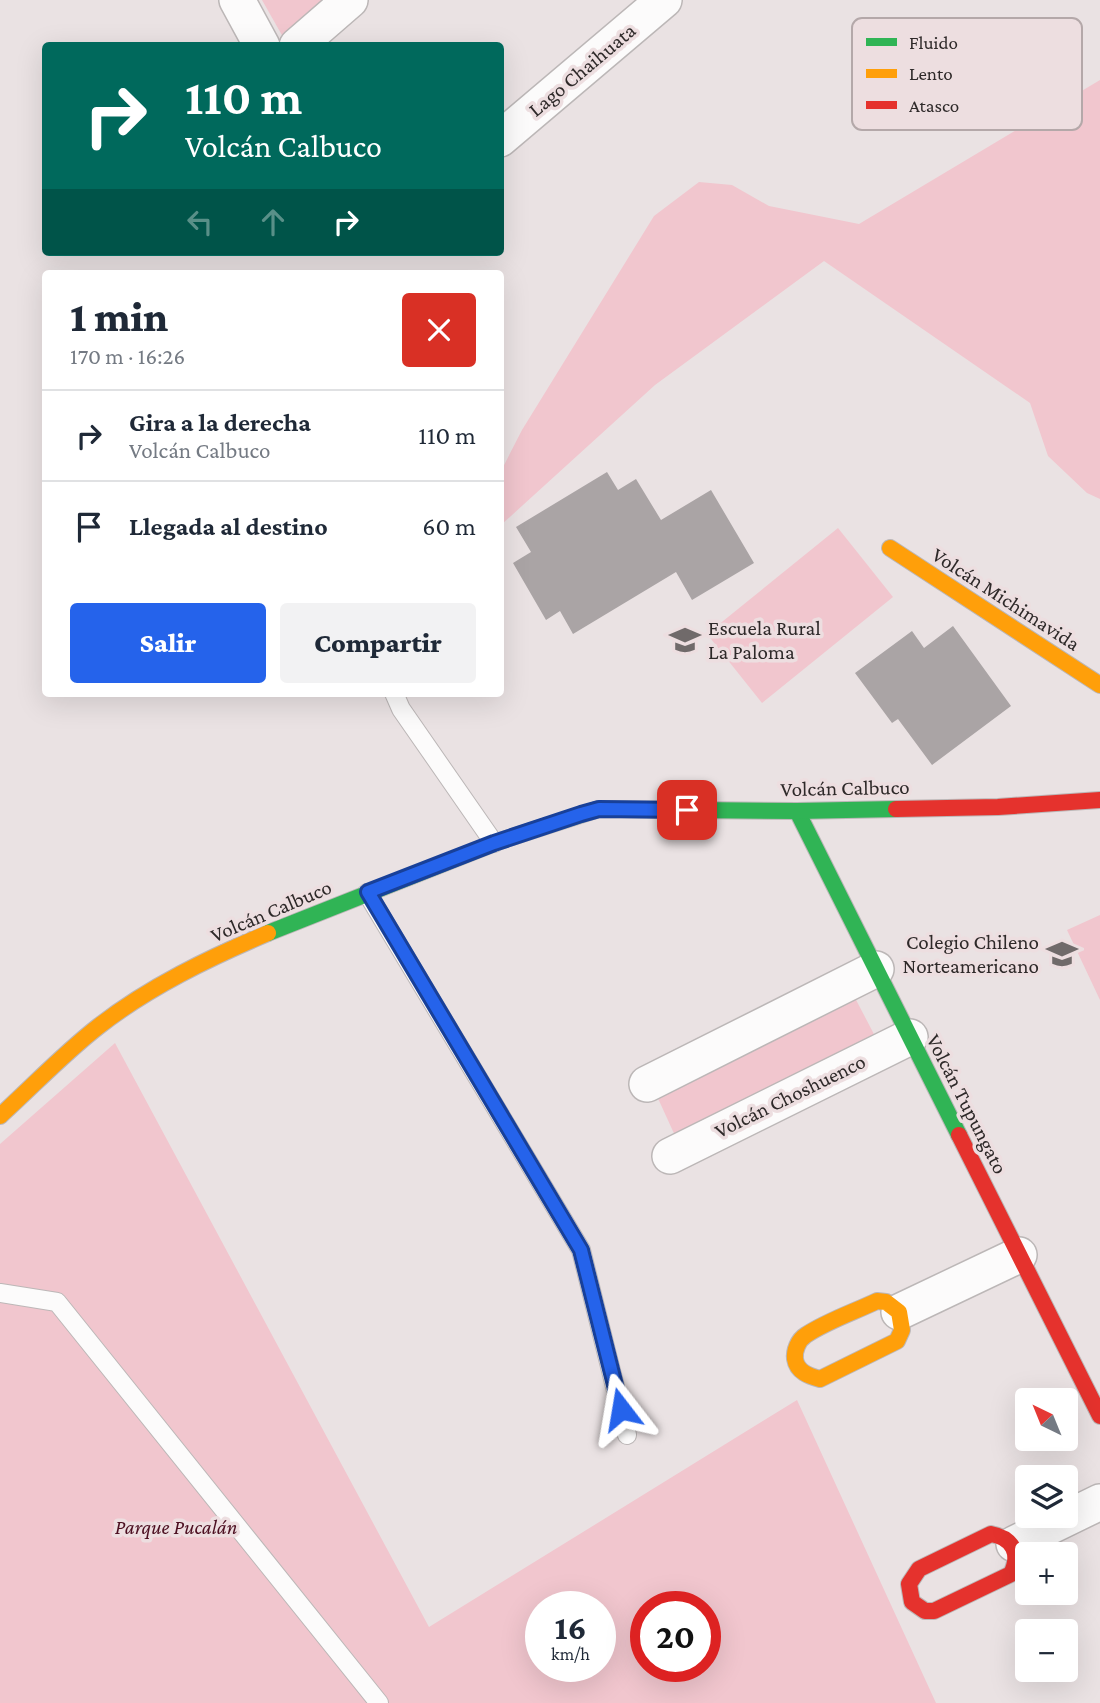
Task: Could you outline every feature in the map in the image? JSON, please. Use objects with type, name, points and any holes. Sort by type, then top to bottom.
[{"type":"street","points":[[237,0],[260,42]]},
{"type":"street","points":[[302,42],[350,0]]},
{"type":"street","name":"Lago Chaihuata","points":[[504,136],[664,0]]},
{"type":"street","name":"Volcán Michimavida","points":[[890,548],[1100,684]]},
{"type":"street","name":"Volcán Calbuco","points":[[0,1116],[116,1013],[185,972],[368,892],[494,843],[599,809],[797,811],[998,807],[1100,800]]},
{"type":"street","name":"Volcán Tupungato","points":[[797,811],[1100,1416]]},
{"type":"street","points":[[647,1084],[876,970]]},
{"type":"street","name":"Volcán Choshuenco","points":[[670,1156],[910,1037]]},
{"type":"street","points":[[900,1312],[1019,1255]]},
{"type":"street","points":[[886,1302],[900,1312],[902,1330],[891,1345],[820,1379],[804,1374],[799,1369],[794,1352],[804,1335],[870,1303],[886,1302]]},
{"type":"street","points":[[1014,1544],[1100,1502]]},
{"type":"street","points":[[991,1534],[1001,1535],[1014,1544],[1017,1563],[1005,1578],[934,1611],[925,1611],[912,1602],[908,1585],[912,1575],[919,1569],[991,1534]]},
{"type":"lane","points":[[396,697],[401,709],[494,843]]},
{"type":"lane","points":[[368,892],[581,1250],[627,1435]]},
{"type":"lane","points":[[0,1293],[57,1302],[379,1703]]},
{"type":"green space","points":[[262,0],[327,0],[283,37]]},
{"type":"green space","points":[[1100,80],[1100,499],[1087,493],[1048,456],[1030,403],[824,261],[655,385],[504,522],[504,465],[522,430],[654,216],[699,182],[732,185],[769,206],[859,224],[1016,130],[1082,130],[1082,91]]},
{"type":"green space","points":[[838,528],[893,597],[762,703],[707,634]]},
{"type":"green space","points":[[1100,915],[1100,1000],[1067,930]]},
{"type":"green space","points":[[854,996],[876,1038],[677,1140],[656,1094]]},
{"type":"green space","name":"Parque Pucalán","points":[[115,1043],[429,1627],[797,1400],[936,1703],[0,1703],[0,1144]]},
{"type":"building","points":[[607,472],[618,490],[636,479],[661,520],[711,490],[754,563],[692,600],[676,572],[573,634],[560,611],[546,620],[513,563],[531,552],[516,527]]},
{"type":"building","points":[[953,626],[1011,706],[932,765],[898,719],[892,723],[855,673],[912,631],[924,648]]},
{"type":"traffic: fast","points":[[268,933],[503,840],[599,809],[896,809]]},
{"type":"traffic: fast","points":[[797,811],[959,1135]]},
{"type":"traffic: slow","points":[[890,548],[1100,685]]},
{"type":"traffic: slow","points":[[0,1116],[73,1047],[118,1012],[180,974],[268,933]]},
{"type":"traffic: slow","points":[[877,1301],[886,1302],[899,1312],[902,1330],[897,1341],[820,1379],[808,1375],[798,1367],[795,1353],[803,1337],[877,1301]]},
{"type":"traffic: jam","points":[[896,809],[998,807],[1100,800]]},
{"type":"traffic: jam","points":[[959,1135],[1100,1416]]},
{"type":"traffic: jam","points":[[991,1534],[1005,1539],[1013,1548],[1015,1560],[1011,1574],[934,1611],[925,1611],[912,1602],[909,1584],[919,1569],[991,1534]]},
{"type":"place","name":"Escuela Rural La Paloma","points":[[685,640]]},
{"type":"place","name":"Colegio Chileno Norteamericano","points":[[1062,954]]},
{"type":"route","points":[[621,1409],[581,1250],[368,892],[494,843],[599,809],[687,810]]}]
